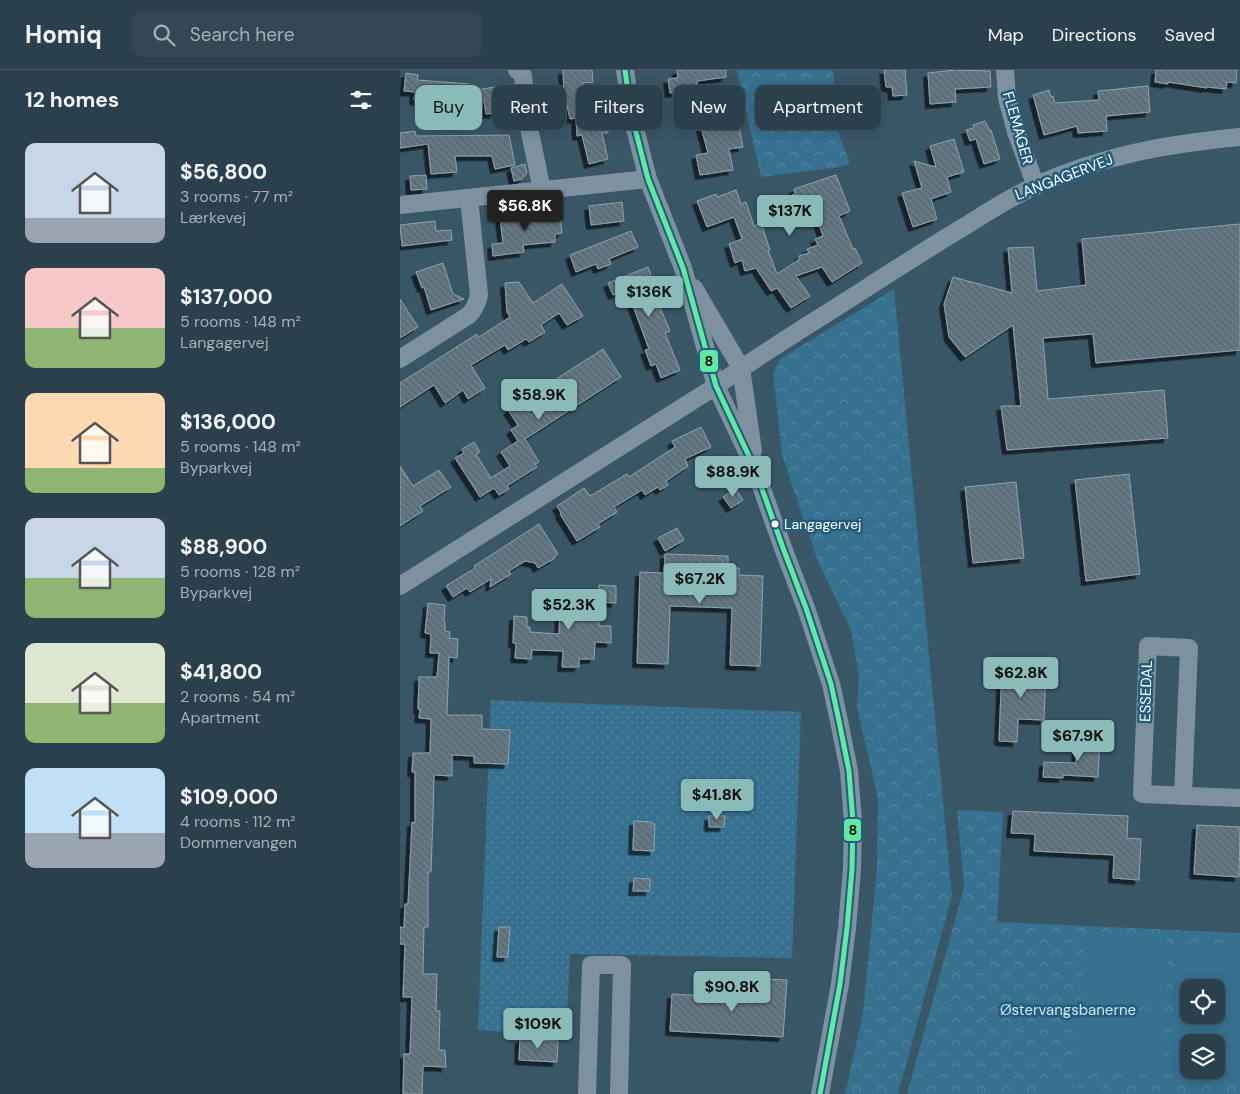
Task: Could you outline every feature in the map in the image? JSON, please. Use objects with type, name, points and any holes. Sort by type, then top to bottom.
[{"type":"street","points":[[517,70],[523,76],[528,123],[542,190]]},
{"type":"street","points":[[626,70],[631,113],[648,179],[682,268],[716,386],[755,469],[806,608],[831,684],[839,722],[848,771],[853,822],[852,869],[848,928],[820,1094]]},
{"type":"street","name":"FLEMAGER","points":[[1005,70],[1009,106],[1016,132],[1036,186]]},
{"type":"street","name":"LANGAGERVEJ","points":[[400,586],[716,386],[915,256],[1005,201],[1036,186],[1122,155],[1193,142],[1240,137]]},
{"type":"street","points":[[400,205],[648,179]]},
{"type":"street","points":[[400,359],[469,316],[478,303],[479,294],[469,198]]},
{"type":"street","points":[[682,268],[741,368],[755,469]]},
{"type":"street","name":"ESSEDAL","points":[[1183,796],[1189,648],[1148,646],[1142,794],[1183,796],[1240,798]]},
{"type":"street","points":[[587,1094],[591,965],[622,965],[619,1094]]},
{"type":"green space","points":[[737,70],[833,70],[834,85],[755,85],[755,130],[838,130],[850,164],[840,167],[761,177],[745,106],[745,85],[740,85]]},
{"type":"green space","points":[[894,289],[952,896],[898,1094],[845,1094],[863,1013],[877,868],[878,799],[857,707],[859,676],[851,630],[818,562],[782,455],[773,373],[780,359]]},
{"type":"green space","points":[[491,700],[801,712],[792,958],[570,954],[566,1036],[478,1030]]},
{"type":"green space","name":"Østervangsbanerne","points":[[957,810],[1003,812],[997,922],[1240,933],[1240,1094],[907,1094],[964,887]]},
{"type":"green space","points":[[1085,937],[1169,941],[1165,1004],[1081,1000]]},
{"type":"green space","points":[[1176,942],[1240,945],[1240,1008],[1225,1007],[1225,979],[1180,979],[1180,1005],[1173,1005]]},
{"type":"green space","points":[[1079,1008],[1163,1013],[1159,1076],[1076,1071]]},
{"type":"green space","points":[[1172,1012],[1180,1012],[1180,1024],[1225,1024],[1225,1015],[1240,1016],[1240,1079],[1225,1078],[1225,1034],[1180,1034],[1180,1076],[1169,1075]]},
{"type":"green space","points":[[1041,1085],[1125,1090],[1124,1094],[1040,1094]]},
{"type":"building","points":[[563,70],[592,70],[593,82],[576,85],[576,118],[570,119],[566,105],[566,85],[564,85]]},
{"type":"building","points":[[677,70],[726,70],[726,77],[697,81],[697,85],[673,85],[673,93],[670,93],[668,79],[678,78]]},
{"type":"building","points":[[884,70],[905,70],[907,95],[893,96],[892,87],[886,87]]},
{"type":"building","points":[[955,70],[990,71],[991,87],[955,89],[956,102],[930,104],[928,73]]},
{"type":"building","points":[[1156,70],[1237,70],[1236,83],[1227,82],[1226,89],[1155,82]]},
{"type":"building","points":[[406,73],[418,75],[417,80],[470,84],[415,85],[415,92],[404,91]]},
{"type":"building","points":[[1148,86],[1150,112],[1106,116],[1107,131],[1078,133],[1077,126],[1044,135],[1033,95],[1049,90],[1055,103],[1099,100],[1098,91]]},
{"type":"building","points":[[492,87],[492,113],[486,114],[484,101],[482,101],[482,89]]},
{"type":"building","points":[[985,121],[991,130],[1000,159],[984,164],[976,139],[970,141],[966,130],[973,128],[973,125]]},
{"type":"building","points":[[577,130],[608,130],[608,133],[602,133],[608,159],[589,164],[582,135],[577,136]]},
{"type":"building","points":[[702,130],[740,130],[743,147],[729,149],[733,170],[700,175],[696,155],[708,153]]},
{"type":"building","points":[[415,131],[416,136],[509,135],[515,165],[495,169],[492,156],[455,156],[457,172],[431,174],[428,144],[400,148],[400,133]]},
{"type":"building","points":[[954,139],[964,172],[947,177],[951,192],[931,199],[937,219],[913,227],[902,193],[922,188],[914,161],[936,167],[930,146]]},
{"type":"building","points":[[525,164],[527,173],[522,179],[514,181],[511,168]]},
{"type":"building","points":[[426,175],[427,189],[411,190],[410,176]]},
{"type":"building","points":[[836,175],[850,211],[839,216],[853,249],[855,248],[862,263],[832,282],[822,267],[796,276],[810,296],[791,308],[777,288],[771,291],[756,268],[745,271],[742,260],[735,263],[729,244],[742,239],[734,217],[707,227],[697,201],[716,194],[717,197],[736,190],[741,204],[746,202],[754,226],[761,223],[777,274],[800,259],[799,256],[809,253],[807,249],[818,245],[815,239],[823,236],[812,204],[795,210],[790,196],[795,194],[794,189]]},
{"type":"building","points":[[622,202],[624,221],[591,225],[589,206]]},
{"type":"building","points":[[511,208],[511,214],[517,213],[517,219],[560,215],[562,233],[555,234],[555,242],[523,245],[524,252],[493,256],[492,244],[503,243],[499,209]]},
{"type":"building","points":[[435,221],[436,231],[451,230],[452,240],[402,246],[400,225]]},
{"type":"building","points":[[1240,224],[1240,350],[1096,363],[1093,334],[1043,338],[1048,399],[1164,390],[1168,438],[1007,450],[1001,406],[1021,406],[1013,325],[965,357],[949,337],[944,304],[953,277],[1012,293],[1008,248],[1033,247],[1037,291],[1086,285],[1082,239]]},
{"type":"building","points":[[631,231],[638,247],[609,259],[611,264],[598,269],[596,264],[576,272],[570,255]]},
{"type":"building","points":[[443,263],[453,294],[464,299],[431,310],[424,287],[422,288],[416,272]]},
{"type":"building","points":[[648,267],[658,294],[661,292],[666,305],[660,307],[670,331],[665,333],[680,370],[661,378],[656,364],[651,366],[645,350],[649,349],[629,295],[624,297],[622,292],[613,295],[608,283]]},
{"type":"building","points":[[519,282],[533,303],[562,284],[583,316],[567,325],[559,313],[541,325],[545,332],[529,342],[526,339],[508,350],[505,345],[471,365],[485,388],[468,399],[463,390],[445,403],[434,385],[400,407],[400,383],[477,334],[479,337],[510,317],[507,312],[505,283]]},
{"type":"building","points":[[400,299],[418,327],[400,338]]},
{"type":"building","points":[[603,349],[621,377],[525,439],[539,462],[535,464],[537,467],[507,486],[509,489],[499,495],[494,488],[480,497],[455,458],[464,453],[462,449],[474,442],[480,452],[476,454],[491,478],[510,466],[501,452],[518,441],[511,430],[518,425],[508,410]]},
{"type":"building","points":[[701,427],[711,447],[685,459],[688,466],[666,481],[668,485],[660,490],[658,487],[645,495],[642,490],[614,507],[617,512],[598,524],[600,527],[577,541],[557,506],[584,488],[590,496],[627,474],[629,477],[675,447],[672,441]]},
{"type":"building","points":[[400,466],[413,486],[439,470],[451,487],[420,506],[423,511],[400,526]]},
{"type":"building","points":[[1129,474],[1140,574],[1086,581],[1075,480]]},
{"type":"building","points":[[1016,482],[1024,558],[973,563],[965,487]]},
{"type":"building","points":[[736,489],[743,500],[731,508],[723,497]]},
{"type":"building","points":[[539,524],[558,554],[555,558],[538,568],[535,563],[525,561],[509,571],[511,574],[490,587],[491,579],[470,592],[467,588],[453,597],[446,586]]},
{"type":"building","points":[[677,528],[684,540],[665,551],[658,538]]},
{"type":"building","points":[[665,554],[728,556],[728,568],[739,568],[739,575],[763,576],[760,666],[730,665],[732,608],[670,606],[668,664],[637,663],[640,572],[664,573]]},
{"type":"building","points":[[599,585],[616,586],[616,603],[600,602],[599,626],[611,626],[611,643],[595,642],[594,659],[579,659],[579,667],[562,667],[563,651],[532,650],[531,659],[515,658],[516,643],[513,643],[514,616],[527,617],[527,627],[530,627],[530,632],[559,634],[560,608],[583,609],[584,593],[599,593]]},
{"type":"building","points":[[428,603],[445,605],[445,631],[450,632],[449,638],[458,639],[457,658],[449,657],[447,715],[482,715],[482,729],[510,730],[508,764],[474,763],[474,756],[452,755],[452,776],[434,775],[431,872],[428,872],[428,927],[424,927],[423,974],[437,974],[436,1011],[440,1011],[439,1050],[445,1050],[446,1067],[423,1066],[422,1094],[403,1094],[404,1054],[410,1054],[412,997],[403,997],[405,944],[400,944],[400,927],[404,928],[405,904],[408,904],[412,822],[415,823],[415,772],[412,772],[413,753],[430,753],[431,719],[419,718],[419,677],[437,677],[439,653],[430,653],[431,634],[425,633]]},
{"type":"building","points":[[1002,666],[1046,668],[1044,720],[1018,719],[1017,742],[999,741]]},
{"type":"building","points":[[1077,738],[1100,739],[1098,777],[1063,775],[1063,778],[1043,777],[1044,762],[1076,763]]},
{"type":"building","points":[[1013,811],[1128,816],[1127,838],[1141,839],[1139,880],[1113,878],[1114,855],[1034,851],[1035,834],[1011,833]]},
{"type":"building","points":[[709,816],[725,816],[724,827],[709,827]]},
{"type":"building","points":[[634,821],[655,824],[654,851],[633,850]]},
{"type":"building","points":[[1197,825],[1240,827],[1239,877],[1194,874]]},
{"type":"building","points":[[634,878],[650,879],[650,891],[633,891]]},
{"type":"building","points":[[499,927],[510,927],[508,957],[497,957]]},
{"type":"building","points":[[766,979],[787,980],[783,1037],[670,1031],[672,994],[765,999]]},
{"type":"building","points":[[520,1038],[558,1041],[557,1062],[519,1060]]},
{"type":"transit line","name":"8","points":[[625,70],[631,113],[648,179],[683,268],[716,386],[755,469],[806,608],[831,684],[849,771],[853,822],[852,869],[847,928],[840,984],[820,1094]]},
{"type":"place","name":"Langagervej","points":[[775,524]]}]
